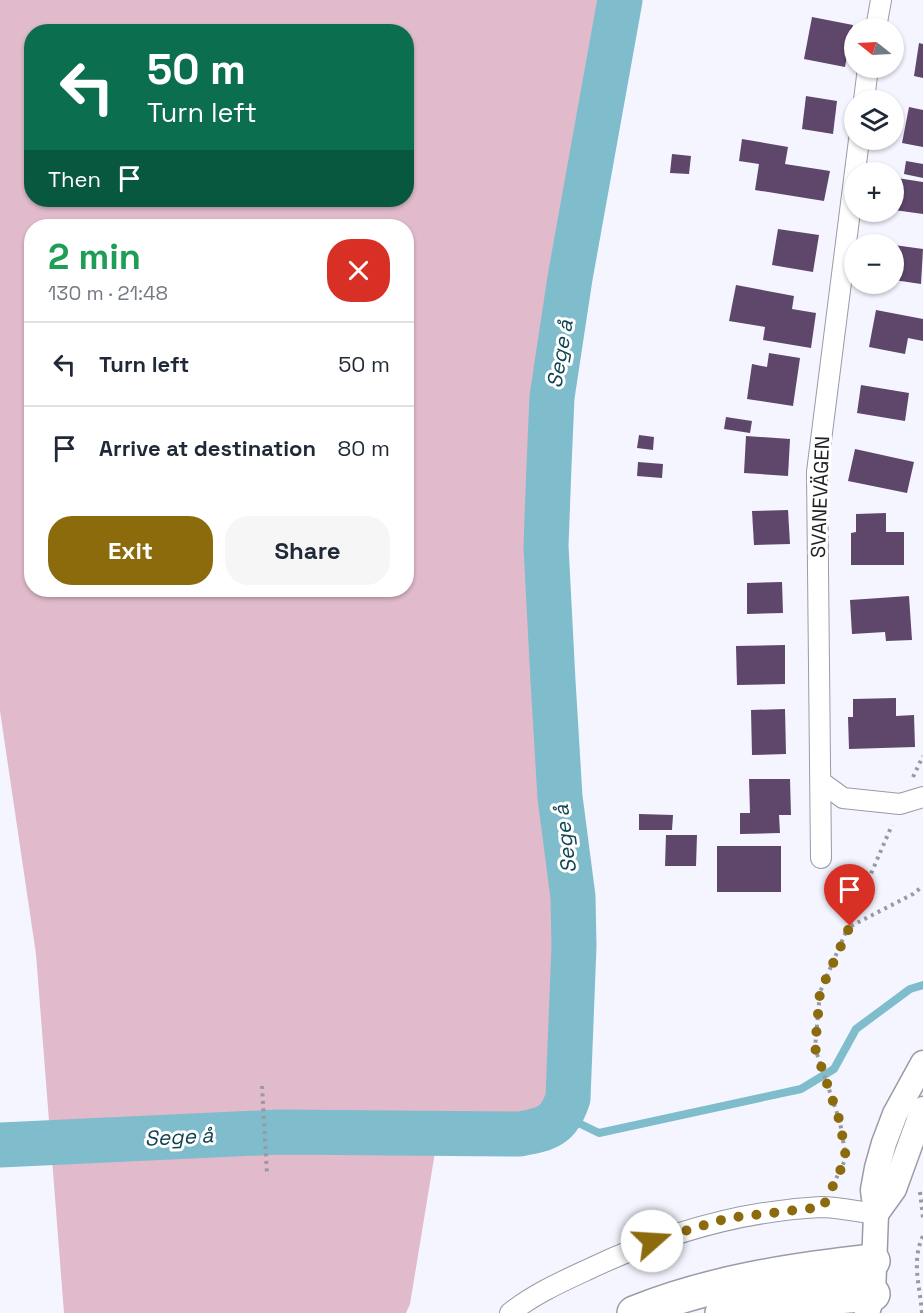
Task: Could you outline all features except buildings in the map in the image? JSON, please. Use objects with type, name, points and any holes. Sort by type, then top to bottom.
[{"type":"highway","points":[[634,1313],[680,1295],[732,1282],[797,1269],[873,1261]]},
{"type":"highway","points":[[722,1313],[789,1301],[874,1307]]},
{"type":"street","points":[[878,18],[881,0]]},
{"type":"street","name":"SVANEVÄGEN","points":[[821,858],[817,472],[858,150]]},
{"type":"street","points":[[821,782],[843,798],[900,804],[923,797]]},
{"type":"street","points":[[874,1307],[873,1261],[876,1214],[873,1190],[884,1143],[910,1084],[923,1063]]},
{"type":"street","points":[[876,1214],[894,1189],[923,1109]]},
{"type":"street","points":[[510,1313],[533,1295],[637,1246],[683,1230],[728,1218],[823,1207],[876,1214]]},
{"type":"path","points":[[823,1207],[846,1158],[837,1113],[815,1048],[820,992],[900,804],[923,756]]},
{"type":"path","points":[[850,926],[913,894],[923,886]]},
{"type":"path","points":[[262,1086],[267,1174]]},
{"type":"path","points":[[922,1313],[916,1268],[918,1246],[923,1236]]},
{"type":"shaded area","points":[[0,0],[620,0],[570,278],[552,397],[546,546],[560,797],[573,897],[574,946],[568,1098],[561,1116],[551,1125],[521,1134],[438,1134],[410,1304],[406,1313],[64,1313],[36,954],[0,711]]},
{"type":"water","points":[[253,1113],[258,1122],[230,1127],[146,1127],[62,1137],[65,1126],[147,1117],[196,1120]]},
{"type":"water","points":[[441,1118],[445,1121],[425,1129],[275,1128],[274,1120],[417,1123]]},
{"type":"waterway","name":"Sege å","points":[[0,1145],[279,1132],[520,1134],[545,1128],[560,1115],[568,1098],[574,946],[573,897],[560,797],[546,546],[552,397],[570,278],[620,0]]},
{"type":"waterway","points":[[562,1115],[599,1133],[801,1089],[834,1069],[856,1029],[910,989],[923,985]]},
{"type":"route","points":[[652,1241],[728,1218],[823,1207],[846,1158],[840,1122],[815,1048],[820,992],[850,926]]}]
